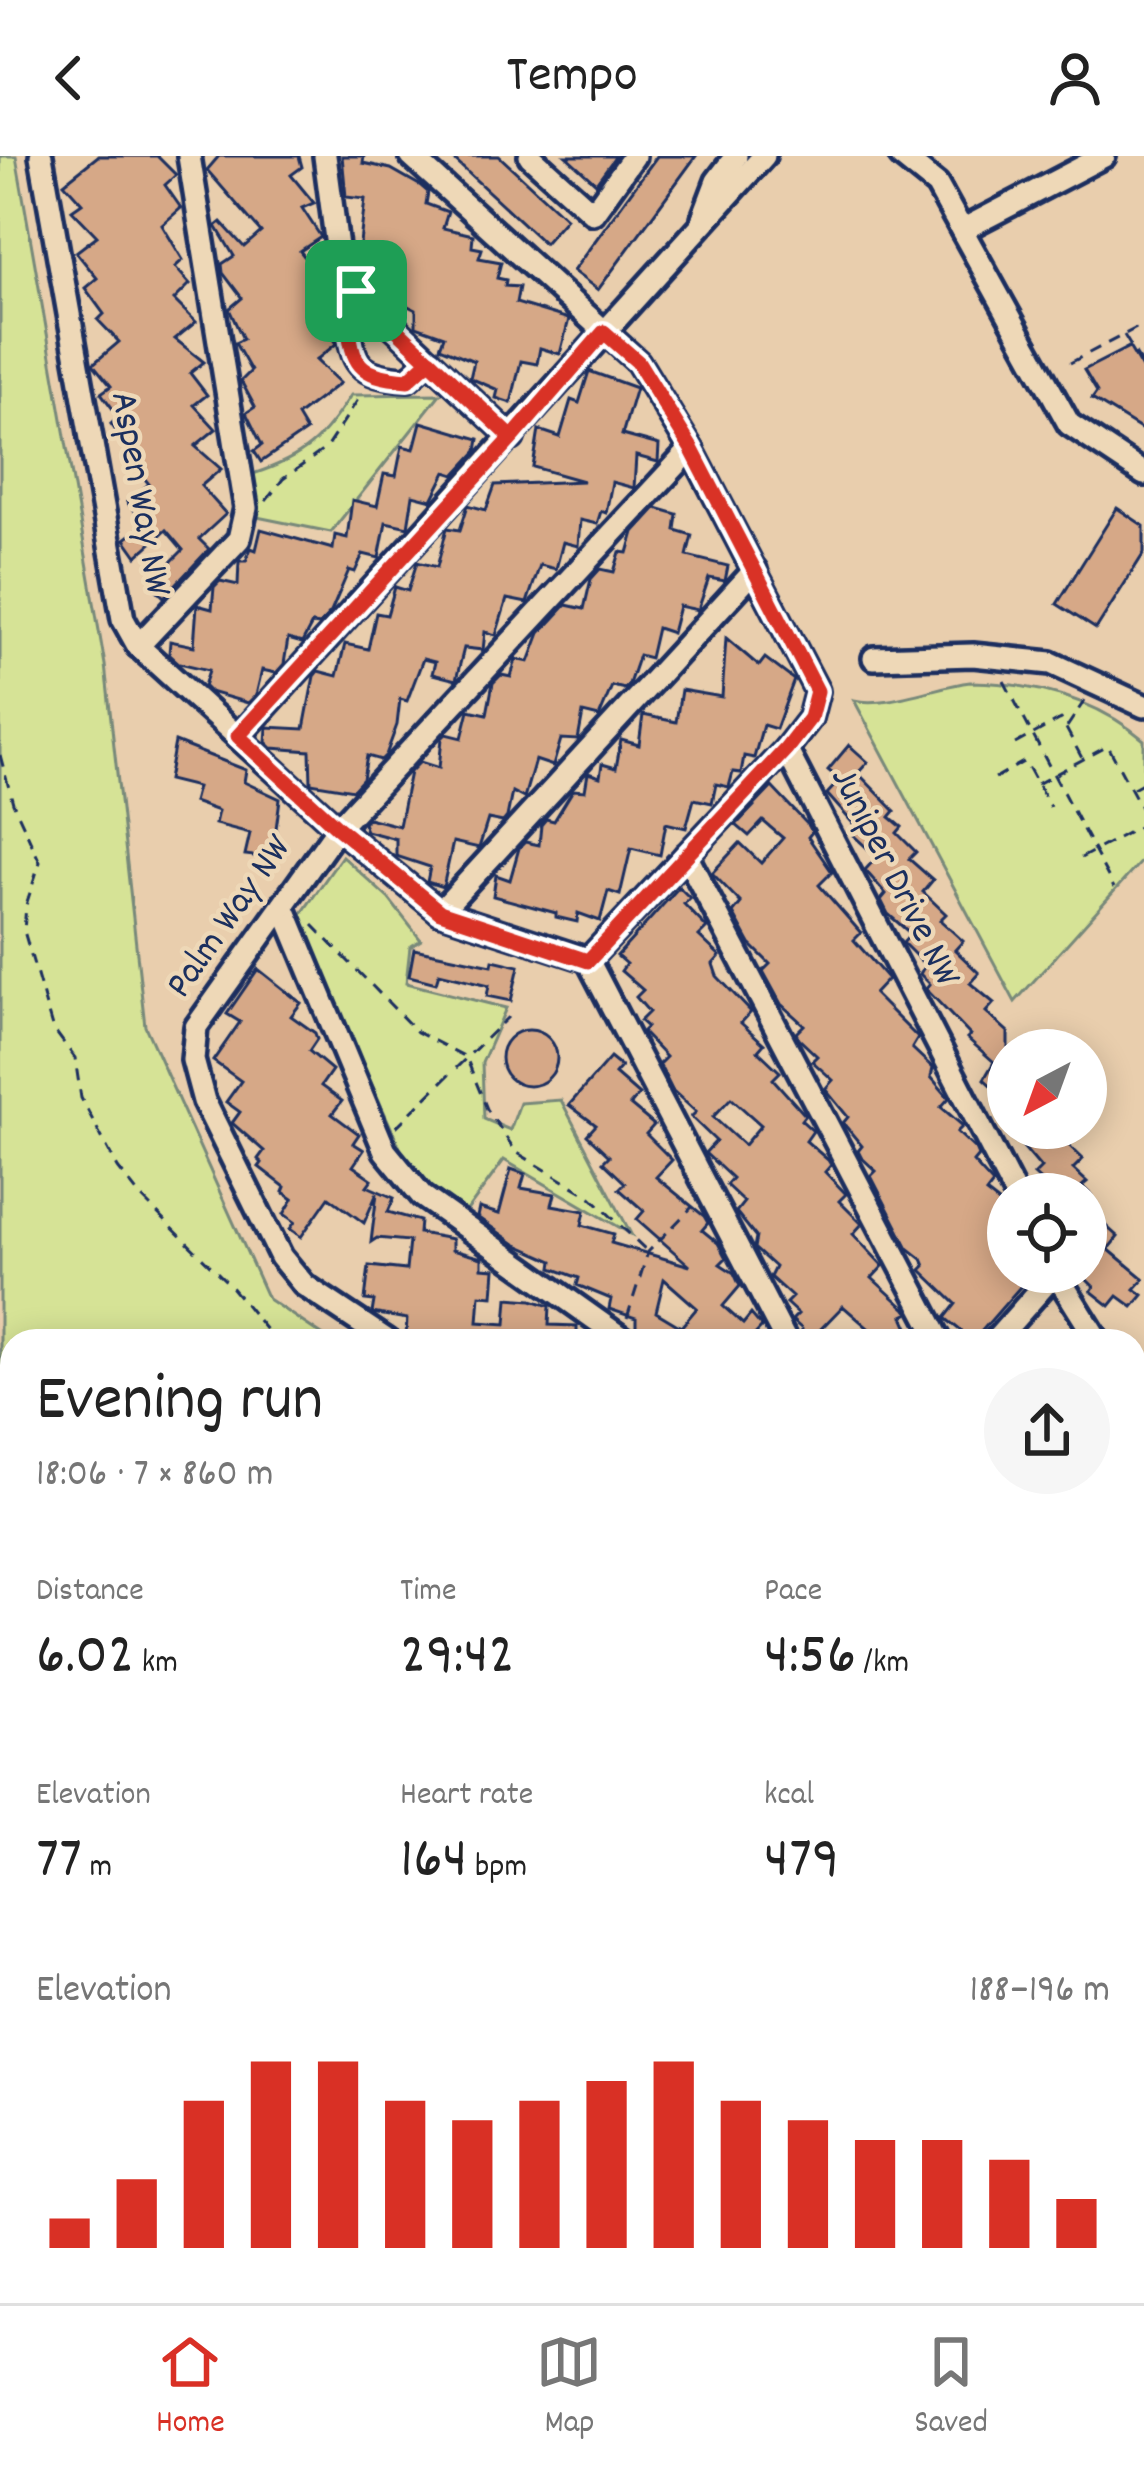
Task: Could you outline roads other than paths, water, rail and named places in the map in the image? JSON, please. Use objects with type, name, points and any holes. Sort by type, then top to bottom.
[{"type":"street","name":"Aspen Way NW","points":[[41,156],[123,620],[138,646],[338,828],[440,912],[588,961]]},
{"type":"street","points":[[138,646],[239,538],[246,508],[189,156]]},
{"type":"street","points":[[326,156],[341,277],[512,438]]},
{"type":"street","name":"Juniper Drive NW","points":[[410,156],[638,362],[691,448],[817,691],[810,718],[786,749],[1004,1173]]},
{"type":"street","points":[[530,156],[593,213],[634,156]]},
{"type":"street","points":[[703,218],[717,181],[736,156]]},
{"type":"street","points":[[238,736],[764,156]]},
{"type":"street","points":[[901,156],[937,185],[1069,424],[1144,474]]},
{"type":"street","points":[[962,230],[1104,156]]},
{"type":"street","points":[[356,291],[345,306],[354,361],[371,377],[408,380],[430,360]]},
{"type":"street","name":"Palm Way NW","points":[[370,1329],[304,1285],[281,1257],[204,1101],[193,1060],[196,1027],[293,910],[338,828],[691,448]]},
{"type":"street","points":[[440,912],[755,570]]},
{"type":"street","points":[[874,658],[973,655],[1052,663],[1144,706]]},
{"type":"street","points":[[780,1329],[588,961],[786,749]]},
{"type":"street","points":[[686,855],[934,1329]]},
{"type":"street","points":[[293,910],[380,1139],[422,1196],[609,1329]]},
{"type":"street","points":[[1005,1329],[1037,1293]]},
{"type":"street","points":[[1068,1293],[1091,1329]]}]
